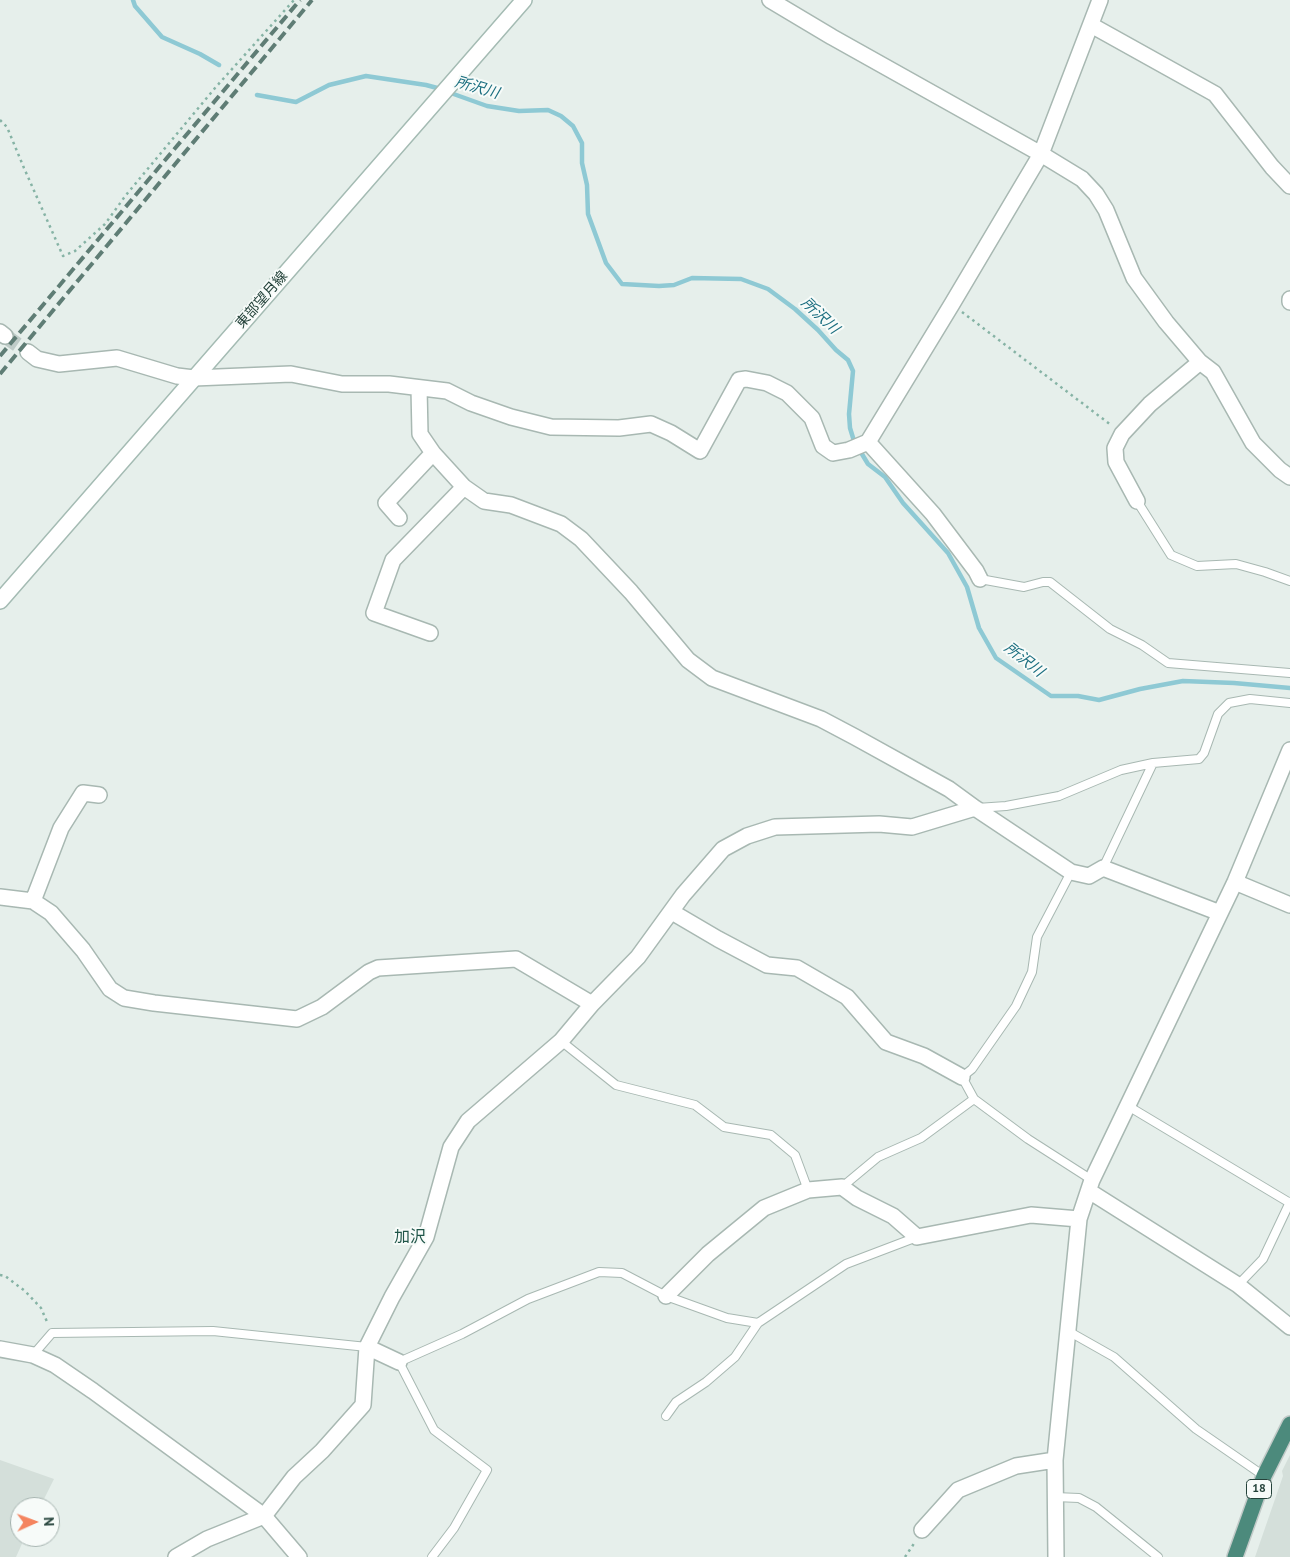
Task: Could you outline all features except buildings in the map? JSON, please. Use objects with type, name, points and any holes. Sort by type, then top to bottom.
[{"type":"highway","name":"18","points":[[1235,1557],[1264,1476],[1290,1424]]},
{"type":"street","name":"東部望月線","points":[[0,601],[524,0]]},
{"type":"street","points":[[770,0],[1082,179],[1096,194],[1106,210],[1134,278],[1166,322],[1200,362],[1213,372],[1253,443],[1280,470],[1290,477]]},
{"type":"street","points":[[28,352],[37,359],[59,364],[117,358],[177,376],[194,378],[291,374],[342,384],[389,384],[447,391],[471,403],[511,417],[551,426],[619,428],[651,424],[671,433],[700,451],[739,380],[746,379],[767,383],[787,393],[812,418],[823,446],[833,453],[849,450],[868,442],[1041,154],[1100,0]]},
{"type":"street","points":[[1091,25],[1215,94],[1290,186]]},
{"type":"street","points":[[1137,501],[1116,462],[1115,448],[1122,434],[1150,404],[1200,362]]},
{"type":"street","points":[[419,388],[420,434],[433,453],[464,487],[484,501],[511,505],[561,524],[581,539],[631,592],[688,660],[712,678],[821,719],[949,789],[1071,872],[1089,876],[1103,868],[1220,913]]},
{"type":"street","points":[[868,442],[933,514],[980,579]]},
{"type":"street","points":[[399,518],[386,503],[433,453]]},
{"type":"street","points":[[430,633],[374,613],[393,560],[464,487]]},
{"type":"street","points":[[1056,1557],[1055,1460],[1079,1219],[1090,1186],[1220,913],[1290,750]]},
{"type":"street","points":[[33,901],[61,828],[83,793],[99,795]]},
{"type":"street","points":[[176,1557],[207,1539],[264,1516],[294,1477],[322,1451],[363,1405],[367,1347],[392,1297],[426,1237],[451,1147],[468,1121],[561,1041],[592,1004],[638,958],[683,896],[723,849],[747,836],[775,827],[879,824],[912,827],[975,808]]},
{"type":"street","points":[[1234,882],[1290,905]]},
{"type":"street","points":[[0,897],[33,901],[51,913],[84,950],[110,989],[124,998],[297,1019],[322,1007],[369,972],[378,968],[516,959],[592,1004]]},
{"type":"street","points":[[672,912],[767,965],[797,968],[847,997],[886,1042],[924,1056],[962,1077]]},
{"type":"street","points":[[1090,1186],[1238,1285],[1290,1327]]},
{"type":"street","points":[[666,1296],[708,1254],[764,1208],[808,1190],[842,1187],[857,1198],[893,1216],[917,1237],[1031,1215],[1079,1219]]},
{"type":"street","points":[[367,1347],[399,1362]]},
{"type":"street","points":[[0,1349],[33,1355],[56,1365],[264,1516],[299,1557]]},
{"type":"street","points":[[922,1530],[958,1490],[1016,1466],[1055,1460]]},
{"type":"lane","points":[[1137,501],[1171,555],[1197,566],[1236,564],[1290,581]]},
{"type":"lane","points":[[980,579],[1024,587],[1050,582],[1110,629],[1142,645],[1168,663],[1290,673]]},
{"type":"lane","points":[[975,808],[1006,806],[1059,796],[1121,770],[1153,763],[1198,759],[1204,753],[1218,714],[1229,703],[1250,699],[1290,703]]},
{"type":"lane","points":[[1103,868],[1153,763]]},
{"type":"lane","points":[[1071,872],[1037,937],[1032,972],[1016,1006],[972,1068],[962,1077],[974,1099],[1090,1186]]},
{"type":"lane","points":[[561,1041],[616,1085],[695,1105],[724,1127],[771,1135],[794,1155],[808,1190]]},
{"type":"lane","points":[[842,1187],[878,1157],[921,1138],[974,1099]]},
{"type":"lane","points":[[1128,1106],[1290,1202],[1263,1259],[1238,1285]]},
{"type":"lane","points":[[666,1416],[676,1402],[706,1382],[735,1357],[758,1323],[846,1264],[917,1237]]},
{"type":"lane","points":[[432,1557],[454,1528],[487,1470],[434,1430],[399,1362],[462,1334],[528,1298],[599,1272],[622,1273],[666,1296],[727,1318],[758,1323]]},
{"type":"lane","points":[[33,1355],[52,1333],[212,1331],[367,1347]]},
{"type":"lane","points":[[1068,1331],[1114,1357],[1196,1429],[1264,1476]]},
{"type":"lane","points":[[1055,1497],[1079,1498],[1096,1507],[1158,1557]]},
{"type":"path","points":[[0,120],[7,127],[63,256],[75,251],[105,224],[126,195],[215,88],[294,0]]},
{"type":"path","points":[[952,304],[1122,434]]},
{"type":"path","points":[[0,1275],[5,1276],[25,1291],[41,1308],[52,1333]]},
{"type":"path","points":[[905,1557],[922,1530]]},
{"type":"shaded area","points":[[1290,1455],[1290,1557],[1255,1557],[1283,1476],[1282,1471]]},
{"type":"shaded area","points":[[0,1460],[54,1479],[45,1497],[10,1497],[10,1547],[20,1547],[16,1557],[0,1557]]},
{"type":"waterway","name":"所沢川","points":[[133,0],[135,6],[162,37],[219,65]]},
{"type":"waterway","name":"所沢川","points":[[257,95],[296,102],[329,85],[366,76],[441,89]]},
{"type":"waterway","name":"所沢川","points":[[448,92],[487,106],[519,111],[548,110],[561,116],[573,126],[582,143],[582,163],[587,185],[588,214],[606,263],[622,284],[659,286],[674,285],[692,278],[741,279],[768,289],[795,309],[848,360],[853,371],[849,414],[850,428],[854,441],[868,464],[885,477],[903,503],[948,553],[967,587],[979,628],[996,658],[1051,696],[1078,696],[1099,700],[1140,689],[1183,681],[1290,688]]},
{"type":"tunnel","points":[[5,336],[28,352]]},
{"type":"railway","points":[[0,356],[300,0]]},
{"type":"railway","points":[[0,374],[312,0]]},
{"type":"district","name":"加沢","points":[[410,1237]]}]
